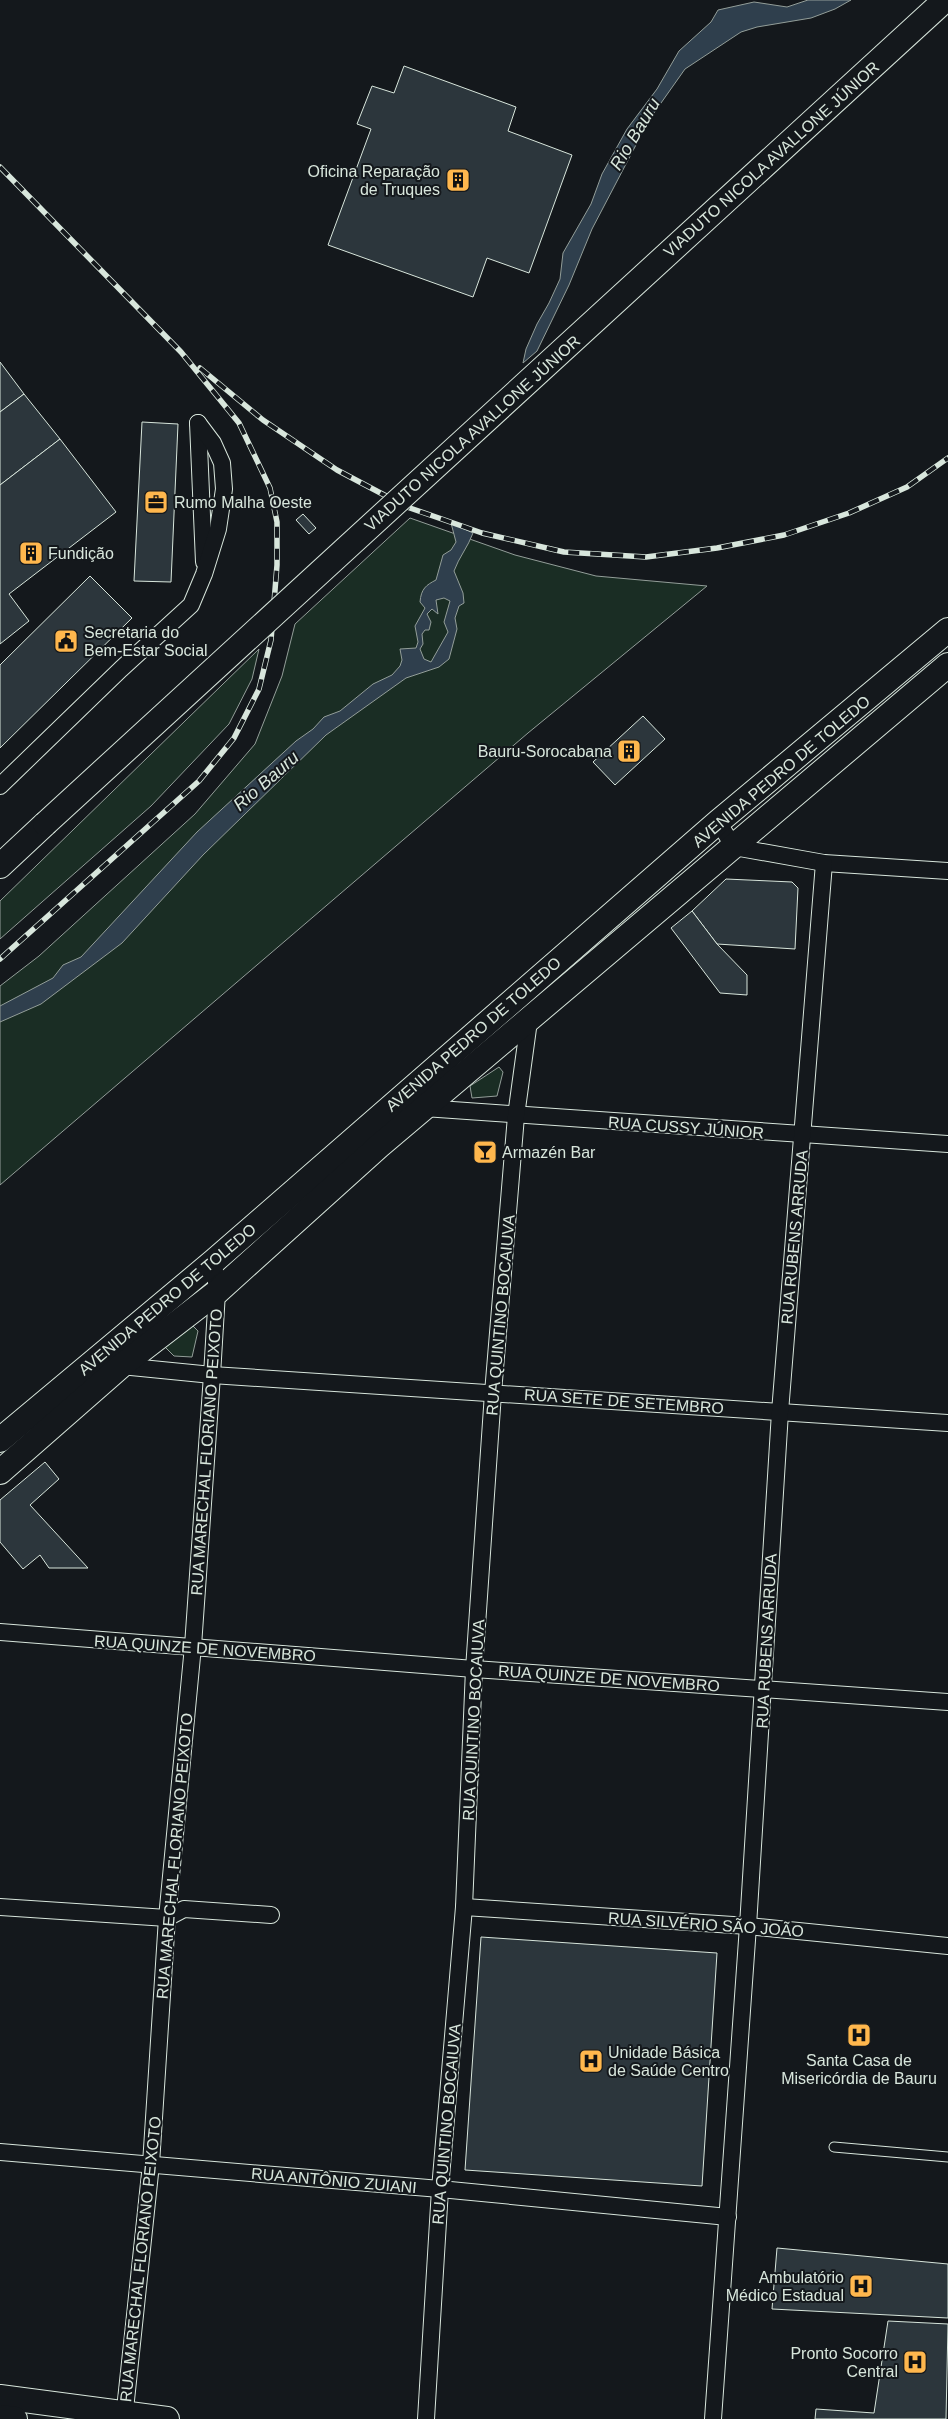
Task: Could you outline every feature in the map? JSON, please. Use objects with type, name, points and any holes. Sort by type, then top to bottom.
[{"type":"main road","name":"VIADUTO NICOLA AVALLONE JÚNIOR","points":[[0,866],[945,0]]},
{"type":"main road","name":"AVENIDA PEDRO DE TOLEDO","points":[[0,1440],[114,1359],[217,1292],[372,1137],[718,822],[948,630]]},
{"type":"main road","name":"AVENIDA PEDRO DE TOLEDO","points":[[0,1472],[114,1359],[129,1330],[372,1137],[424,1108],[948,665]]},
{"type":"main road","points":[[0,2397],[125,2416],[168,2419]]},
{"type":"main road","points":[[0,2417],[15,2419]]},
{"type":"street","points":[[0,786],[121,669],[191,605],[204,574],[218,529],[224,490],[222,463],[213,443],[198,423],[204,574]]},
{"type":"street","points":[[718,822],[734,847],[824,863],[948,871]]},
{"type":"street","name":"RUA RUBENS ARRUDA","points":[[713,2419],[748,1926],[780,1412],[824,863]]},
{"type":"street","name":"RUA QUINTINO BOCAIUVA","points":[[426,2419],[440,2188],[464,1907],[474,1669],[493,1393],[516,1116],[529,1021]]},
{"type":"street","name":"RUA CUSSY JÚNIOR","points":[[424,1108],[516,1116],[948,1144]]},
{"type":"street","name":"RUA MARECHAL FLORIANO PEIXOTO","points":[[125,2416],[151,2164],[167,1918],[193,1646],[217,1292],[214,1261]]},
{"type":"street","name":"RUA SETE DE SETEMBRO","points":[[114,1359],[212,1375],[948,1423]]},
{"type":"street","name":"RUA QUINZE DE NOVEMBRO","points":[[0,1632],[474,1669],[948,1702]]},
{"type":"street","points":[[0,1906],[167,1918],[184,1909],[271,1915]]},
{"type":"street","name":"RUA SILVÉRIO SÃO JOÃO","points":[[464,1907],[748,1926],[948,1946]]},
{"type":"street","name":"RUA ANTÔNIO ZUIANI","points":[[0,2152],[440,2188],[728,2217]]},
{"type":"lane","points":[[834,2147],[948,2157]]},
{"type":"green space","points":[[410,518],[515,555],[596,576],[707,586],[528,733],[0,1185],[0,986],[39,956],[195,814],[255,744],[282,676],[295,624]]},
{"type":"green space","points":[[259,649],[252,679],[229,724],[151,806],[0,939],[0,901]]},
{"type":"green space","points":[[499,1067],[503,1072],[497,1096],[472,1098],[470,1086]]},
{"type":"green space","points":[[189,1322],[198,1331],[192,1357],[174,1356],[165,1347]]},
{"type":"water","name":"Rio Bauru","points":[[808,0],[851,0],[835,9],[811,18],[757,27],[741,32],[685,69],[649,120],[592,229],[569,285],[537,351],[523,363],[526,349],[537,324],[560,279],[563,253],[591,204],[602,174],[627,129],[657,89],[679,51],[711,22],[718,10],[754,2],[787,7]]},
{"type":"water","name":"Rio Bauru","points":[[451,523],[473,533],[454,571],[463,593],[464,603],[459,606],[455,618],[457,629],[449,659],[439,667],[406,678],[326,735],[203,855],[122,943],[41,1004],[0,1022],[0,1006],[53,978],[63,965],[81,957],[197,832],[296,741],[313,729],[324,717],[340,711],[373,684],[392,675],[400,666],[402,660],[400,649],[416,648],[418,642],[415,626],[425,608],[420,602],[423,591],[436,580],[443,555],[451,550],[456,542]],"holes":[[[444,598],[450,601],[444,622],[448,632],[431,662],[424,659],[420,649],[423,644],[422,634],[425,630],[429,630],[431,622],[427,614],[432,609],[438,614],[436,600]]]},
{"type":"building","name":"Oficina Reparação de Truques","points":[[404,66],[516,107],[508,131],[572,155],[529,273],[487,258],[473,297],[328,245],[371,129],[357,124],[372,86],[394,93]]},
{"type":"building","points":[[0,362],[24,394],[0,412]]},
{"type":"building","points":[[24,394],[60,439],[0,485],[0,412]]},
{"type":"building","name":"Rumo Malha Oeste","points":[[142,422],[178,424],[171,582],[134,581]]},
{"type":"building","name":"Fundição","points":[[60,439],[116,512],[9,594],[29,621],[0,644],[0,485]]},
{"type":"building","points":[[303,514],[316,528],[309,534],[296,520]]},
{"type":"building","name":"Secretaria do Bem-Estar Social","points":[[90,576],[132,618],[0,748],[0,665]]},
{"type":"building","name":"Bauru-Sorocabana","points":[[643,716],[665,739],[615,785],[593,762]]},
{"type":"building","points":[[726,879],[792,882],[798,888],[795,949],[717,944],[692,911]]},
{"type":"building","points":[[692,911],[717,944],[747,975],[747,995],[720,993],[671,928]]},
{"type":"building","points":[[45,1462],[59,1479],[30,1505],[88,1568],[49,1568],[40,1555],[23,1569],[0,1542],[0,1500]]},
{"type":"building","name":"Unidade Básica de Saúde Centro","points":[[481,1937],[717,1953],[702,2186],[465,2170]]},
{"type":"building","name":"Ambulatório Médico Estadual","points":[[777,2248],[948,2264],[948,2318],[772,2309]]},
{"type":"building","name":"Pronto Socorro Central","points":[[888,2321],[948,2324],[946,2419],[815,2419],[816,2409],[874,2413]]},
{"type":"railway","points":[[0,167],[181,352],[239,423],[270,488],[277,522],[277,565],[271,640],[259,689],[234,738],[199,781],[0,959]]},
{"type":"railway","points":[[200,368],[263,420],[337,470],[407,507],[482,533],[564,552],[646,557],[717,548],[784,535],[849,513],[907,487],[948,458]]},
{"type":"place","name":"Oficina Reparação de Truques","points":[[458,180]]},
{"type":"place","name":"Rumo Malha Oeste","points":[[156,502]]},
{"type":"place","name":"Fundição","points":[[31,553]]},
{"type":"place","name":"Secretaria do Bem-Estar Social","points":[[66,641]]},
{"type":"place","name":"Bauru-Sorocabana","points":[[629,751]]},
{"type":"place","name":"Armazén Bar","points":[[485,1152]]},
{"type":"place","name":"Santa Casa de Misericórdia de Bauru","points":[[859,2035]]},
{"type":"place","name":"Unidade Básica de Saúde Centro","points":[[591,2061]]},
{"type":"place","name":"Ambulatório Médico Estadual","points":[[861,2286]]},
{"type":"place","name":"Pronto Socorro Central","points":[[915,2362]]}]
